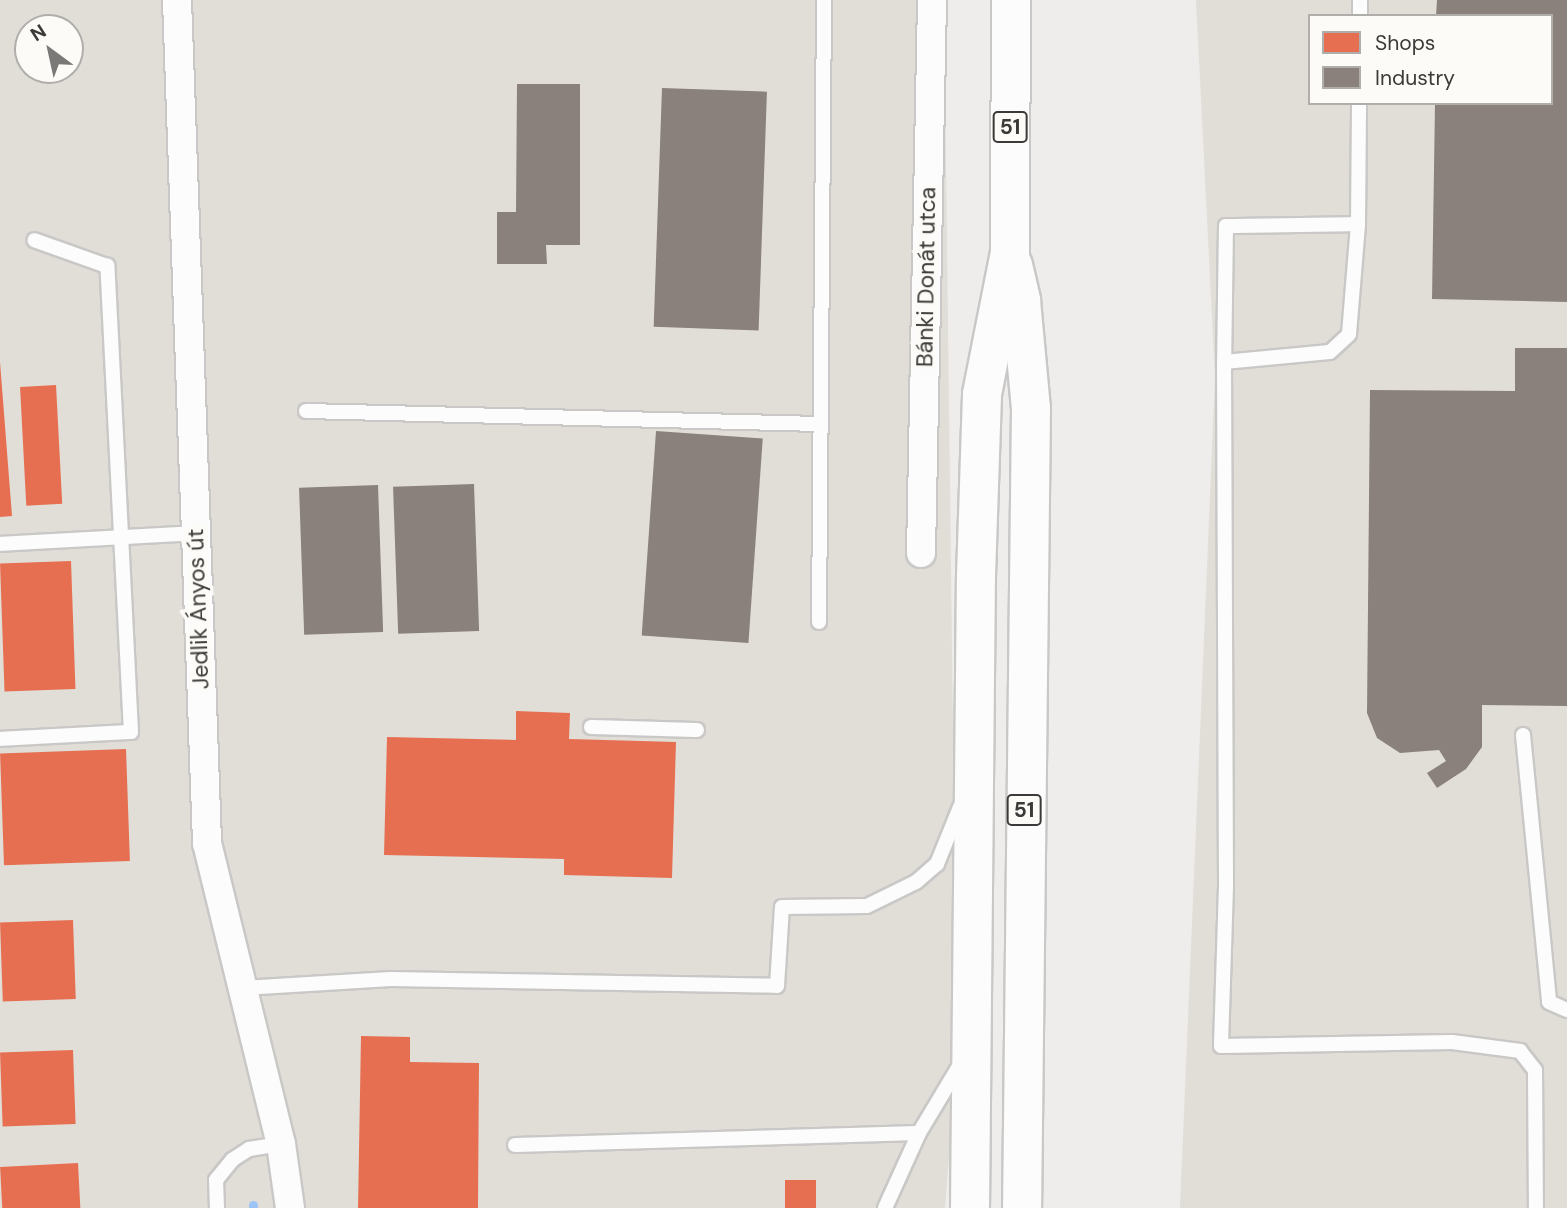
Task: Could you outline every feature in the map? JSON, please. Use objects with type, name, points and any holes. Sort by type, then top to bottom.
[{"type":"main road","name":"51","points":[[970,1208],[973,767],[982,394],[1010,253],[1011,0]]},
{"type":"main road","name":"51","points":[[1010,253],[1021,301],[1031,408],[1022,1208]]},
{"type":"street","name":"Jedlik Ányos út","points":[[177,0],[207,843],[281,1144],[290,1208]]},
{"type":"street","name":"Bánki Donát utca","points":[[921,553],[932,0]]},
{"type":"lane","points":[[819,622],[824,0]]},
{"type":"lane","points":[[1224,362],[1330,352],[1349,334],[1357,223],[1359,105]]},
{"type":"lane","points":[[1357,223],[1226,226],[1226,886],[1221,1046],[1452,1042],[1520,1051],[1535,1070],[1536,1208]]},
{"type":"lane","points":[[0,739],[131,732],[107,266],[34,240]]},
{"type":"lane","points":[[306,411],[821,424]]},
{"type":"lane","points":[[0,544],[195,533]]},
{"type":"lane","points":[[591,727],[697,730]]},
{"type":"lane","points":[[1524,735],[1549,1002],[1567,1010]]},
{"type":"lane","points":[[243,988],[391,979],[776,986],[782,907],[867,906],[916,882],[937,864],[948,841],[973,767]]},
{"type":"lane","points":[[885,1208],[919,1133],[969,1050]]},
{"type":"lane","points":[[515,1145],[660,1144],[919,1133]]},
{"type":"lane","points":[[217,1208],[216,1180],[232,1160],[249,1149],[281,1144]]},
{"type":"shaded area","points":[[0,0],[944,0],[957,1053],[945,1208],[0,1208]]},
{"type":"shaded area","points":[[1196,0],[1567,0],[1567,1208],[1180,1208],[1215,377]]},
{"type":"building: Shops","points":[[0,362],[12,516],[0,517]]},
{"type":"building: Shops","points":[[56,385],[62,504],[26,506],[20,387]]},
{"type":"building: Shops","points":[[71,561],[75,689],[5,691],[0,563]]},
{"type":"building: Shops","points":[[516,711],[570,713],[569,739],[676,742],[672,878],[564,875],[564,859],[384,855],[387,737],[516,740]]},
{"type":"building: Shops","points":[[126,749],[130,861],[4,865],[0,753]]},
{"type":"building: Shops","points":[[73,920],[76,999],[3,1001],[0,923]]},
{"type":"building: Shops","points":[[361,1036],[410,1037],[410,1062],[479,1063],[478,1208],[358,1208]]},
{"type":"building: Shops","points":[[73,1050],[76,1124],[3,1127],[0,1053]]},
{"type":"building: Shops","points":[[78,1163],[80,1208],[2,1208],[0,1167]]},
{"type":"building: Shops","points":[[785,1180],[816,1180],[816,1208],[785,1208]]},
{"type":"building: Industry","points":[[1437,0],[1567,0],[1567,302],[1432,299],[1435,105],[1553,105],[1553,14],[1436,14]]},
{"type":"building: Industry","points":[[517,84],[580,84],[580,245],[546,245],[547,264],[497,264],[497,212],[516,212]]},
{"type":"building: Industry","points":[[662,88],[767,92],[759,331],[654,327]]},
{"type":"building: Industry","points":[[1515,348],[1567,348],[1567,706],[1482,705],[1482,747],[1466,769],[1437,788],[1427,773],[1446,761],[1439,750],[1400,753],[1377,738],[1367,713],[1370,390],[1515,391]]},
{"type":"building: Industry","points":[[656,431],[763,438],[748,643],[642,636]]},
{"type":"building: Industry","points":[[474,484],[479,631],[398,634],[393,487]]},
{"type":"building: Industry","points":[[378,485],[383,632],[304,635],[299,488]]}]
